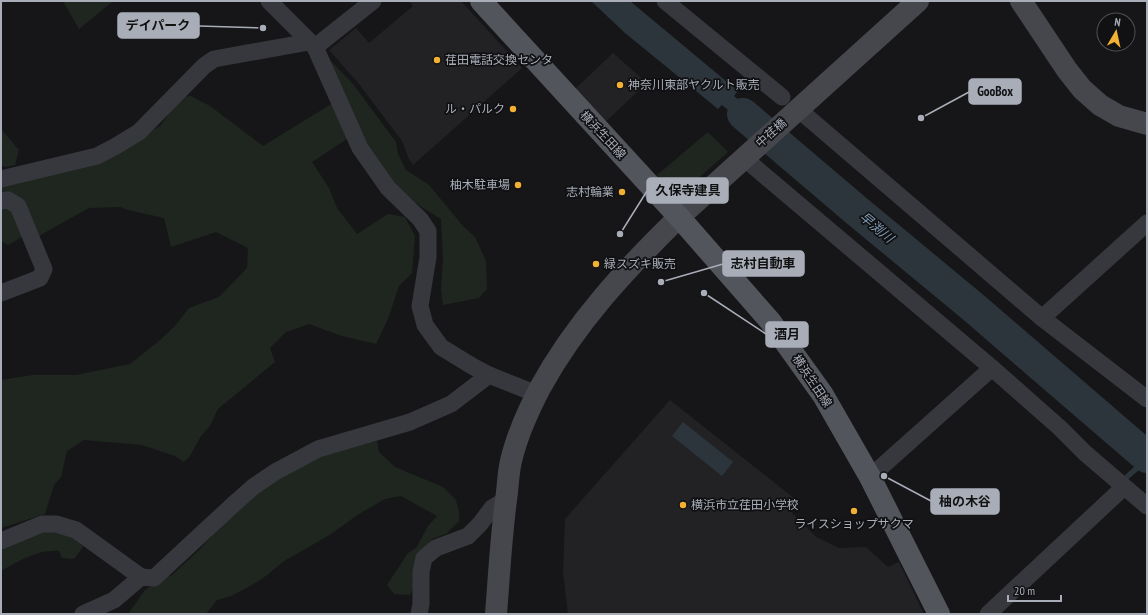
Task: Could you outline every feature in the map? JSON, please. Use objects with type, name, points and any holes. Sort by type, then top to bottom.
[{"type":"main road","name":"横浜生田線","points":[[481,1],[679,217],[770,321],[823,395],[870,477],[939,614]]},
{"type":"street","points":[[270,1],[312,45],[360,148],[388,188],[420,219],[428,231],[428,257],[420,306],[425,325],[441,347],[489,375],[537,394]]},
{"type":"street","points":[[1,179],[96,156],[139,132],[204,66],[214,59],[312,45],[373,1]]},
{"type":"street","points":[[665,1],[790,103],[1042,318],[1147,399]]},
{"type":"street","name":"中荏橋","points":[[496,614],[506,500],[509,472],[513,454],[520,432],[537,394],[567,343],[596,304],[642,254],[679,217],[747,161],[790,103],[918,1]]},
{"type":"street","points":[[1022,1],[1067,70],[1082,89],[1100,105],[1119,116],[1147,124]]},
{"type":"street","points":[[747,161],[992,368],[1060,428],[1085,453],[1147,506]]},
{"type":"street","points":[[1,201],[8,200],[18,206],[44,269],[40,278],[1,293]]},
{"type":"street","points":[[1042,318],[1147,223]]},
{"type":"street","points":[[870,477],[992,368]]},
{"type":"street","points":[[1,540],[42,524],[56,524],[76,530],[141,577],[154,578],[253,487],[275,472],[318,449],[410,422],[451,404],[489,375]]},
{"type":"street","points":[[988,614],[1124,487]]},
{"type":"street","points":[[419,614],[421,604],[421,572],[424,558],[436,548],[468,536],[480,524],[492,508],[506,500]]},
{"type":"street","points":[[83,614],[114,600],[141,577]]},
{"type":"shaded area","points":[[63,1],[113,1],[79,29]]},
{"type":"shaded area","points":[[409,1],[461,1],[522,68],[413,165],[402,141],[359,84],[329,50],[356,28],[369,43],[413,6]]},
{"type":"shaded area","points":[[591,1],[630,1],[738,91],[734,96],[771,126],[760,136],[722,105],[718,109],[625,33]]},
{"type":"shaded area","points":[[613,53],[647,83],[604,123],[574,90]]},
{"type":"shaded area","points":[[331,61],[353,84],[396,142],[398,154],[406,170],[429,185],[463,226],[475,237],[486,261],[487,289],[479,298],[443,305],[441,290],[443,257],[441,219],[423,208],[394,186],[379,169],[328,66]]},
{"type":"shaded area","points":[[191,96],[210,106],[263,146],[336,101],[350,137],[312,162],[329,188],[337,208],[357,234],[388,214],[405,217],[415,236],[412,273],[399,286],[388,319],[376,344],[342,336],[309,324],[286,332],[270,348],[275,362],[218,409],[210,426],[201,436],[190,456],[184,462],[175,456],[142,445],[84,440],[67,451],[61,477],[54,485],[45,514],[1,528],[1,380],[33,375],[76,375],[130,364],[175,326],[189,308],[219,297],[247,268],[248,248],[216,232],[171,247],[164,218],[120,207],[89,208],[37,237],[1,197],[1,184],[149,132],[160,126],[181,97]]},
{"type":"shaded area","points":[[1,129],[19,150],[15,165],[5,167],[1,165]]},
{"type":"shaded area","points":[[708,132],[728,152],[679,195],[672,194],[656,176]]},
{"type":"shaded area","points":[[1,207],[10,210],[13,213],[24,236],[8,245],[1,241]]},
{"type":"shaded area","name":"横浜市立荏田小学校","points":[[670,400],[795,499],[787,508],[816,537],[839,548],[866,547],[888,567],[899,562],[924,614],[568,614],[563,572],[565,519]]},
{"type":"shaded area","points":[[683,422],[733,462],[722,476],[672,436]]},
{"type":"shaded area","points":[[377,441],[379,452],[395,467],[443,487],[456,500],[459,512],[459,521],[446,534],[432,539],[422,561],[416,583],[410,595],[394,594],[387,585],[408,553],[416,548],[428,526],[437,516],[401,496],[385,499],[359,514],[328,536],[284,561],[252,585],[231,596],[217,600],[206,614],[128,614],[145,590],[172,575],[199,550],[249,496],[319,455]]},
{"type":"shaded area","points":[[55,530],[74,536],[83,547],[74,559],[62,558],[59,551],[44,552],[29,556],[1,571],[1,549],[40,532]]},
{"type":"waterway","name":"早渕川","points":[[743,114],[973,307],[1147,457]]},
{"type":"waterway","points":[[1128,476],[1147,459]]},
{"type":"place","name":"デイパーク","points":[[263,28]]},
{"type":"place","name":"荏田電話交換センタ","points":[[437,60]]},
{"type":"place","name":"神奈川東部ヤクルト販売","points":[[620,85]]},
{"type":"place","name":"ル・パルク","points":[[513,109]]},
{"type":"place","name":"GooBox","points":[[921,118]]},
{"type":"place","name":"柚木駐車場","points":[[518,185]]},
{"type":"place","name":"志村輪業","points":[[622,192]]},
{"type":"place","name":"久保寺建具","points":[[620,234]]},
{"type":"place","name":"緑スズキ販売","points":[[596,264]]},
{"type":"place","name":"志村自動車","points":[[661,282]]},
{"type":"place","name":"酒月","points":[[704,293]]},
{"type":"place","name":"柚の木谷","points":[[884,476]]},
{"type":"place","name":"横浜市立荏田小学校","points":[[683,505]]},
{"type":"place","name":"ライスショップサクマ","points":[[854,511]]}]
